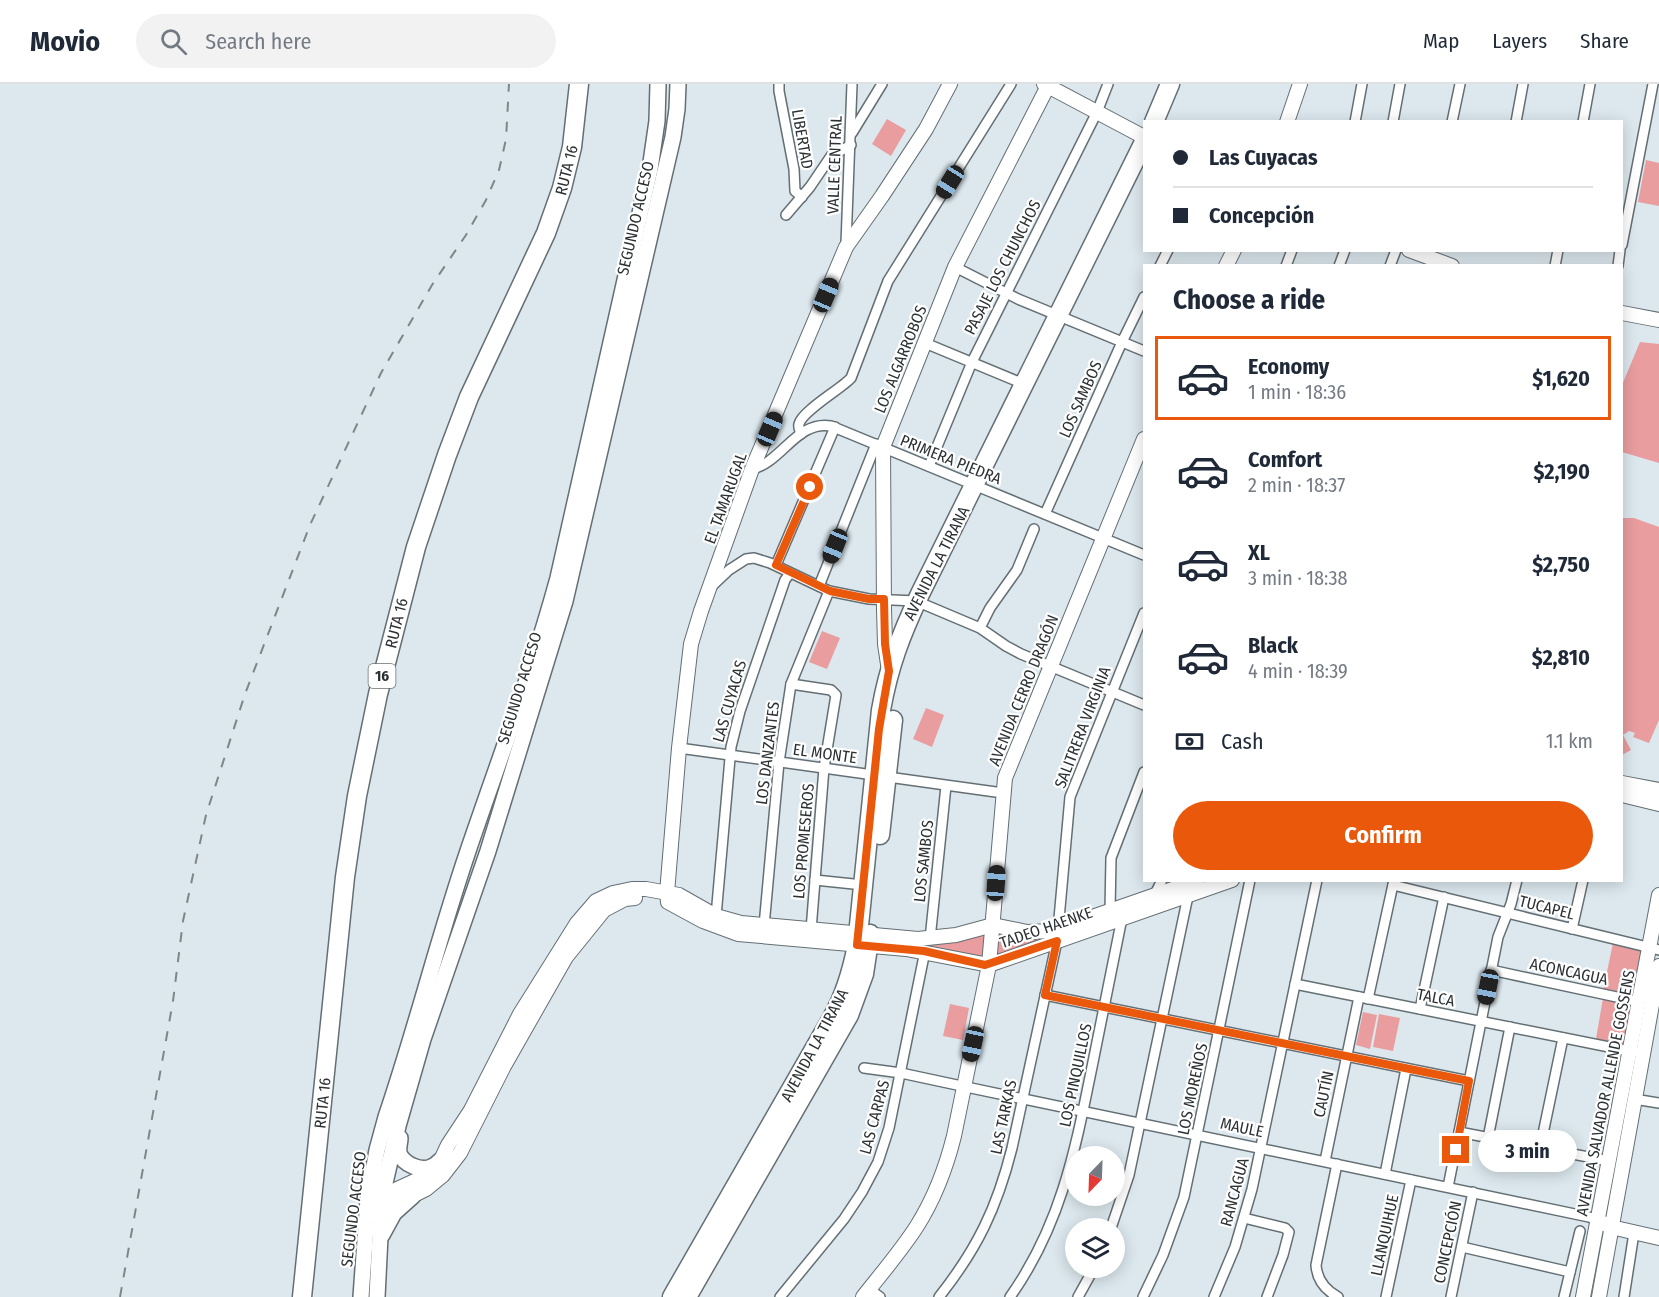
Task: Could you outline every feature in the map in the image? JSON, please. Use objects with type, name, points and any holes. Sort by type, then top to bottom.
[{"type":"highway","name":"RUTA 16","points":[[290,1297],[329,913],[348,783],[367,691],[405,544],[436,451],[458,392],[546,202],[561,145],[567,84]]},
{"type":"highway","name":"RUTA 16","points":[[302,1297],[345,877],[357,796],[378,694],[416,547],[447,455],[469,397],[546,233],[562,188],[572,147],[579,84]]},
{"type":"highway","points":[[1155,120],[1170,84]]},
{"type":"highway","points":[[1167,120],[1182,84]]},
{"type":"highway","name":"AVENIDA LA TIRANA","points":[[672,1297],[839,1006],[863,940],[880,776],[881,710],[889,671],[900,636],[922,603],[980,487],[1063,318],[1143,144]]},
{"type":"highway","name":"AVENIDA LA TIRANA","points":[[980,487],[1024,384],[1063,318],[1143,169]]},
{"type":"highway","name":"AVENIDA LA TIRANA","points":[[687,1297],[849,1015],[864,974],[863,885],[880,776],[898,684],[922,603]]},
{"type":"main road","name":"SEGUNDO ACCESO","points":[[361,1297],[375,1204],[379,1142],[468,851],[504,752],[558,578],[650,168],[657,121],[658,84]]},
{"type":"main road","name":"SEGUNDO ACCESO","points":[[377,1297],[380,1244],[375,1204],[423,1039],[488,851],[568,591],[673,137],[678,84]]},
{"type":"main road","points":[[406,1101],[399,1151],[401,1156],[411,1166],[422,1168],[433,1167],[441,1160]]},
{"type":"main road","points":[[380,1244],[385,1228],[394,1213],[413,1196]]},
{"type":"street","name":"LIBERTAD","points":[[779,84],[794,169],[795,191],[802,197]]},
{"type":"street","name":"VALLE CENTRAL","points":[[846,247],[852,84]]},
{"type":"street","points":[[786,215],[802,197],[831,156],[851,140],[882,84]]},
{"type":"street","name":"EL TAMARUGAL","points":[[671,897],[679,748],[691,644],[701,611],[752,469],[846,247],[926,129],[950,84]]},
{"type":"street","points":[[801,434],[799,426],[802,419],[819,402],[851,378],[888,281],[1011,84]]},
{"type":"street","name":"PASAJE LOS CHUNCHOS","points":[[929,466],[972,362],[1097,112],[1108,84]]},
{"type":"street","points":[[1288,120],[1300,84]]},
{"type":"street","points":[[1355,120],[1362,84]]},
{"type":"street","points":[[1393,120],[1400,84]]},
{"type":"street","points":[[1452,120],[1460,84]]},
{"type":"street","points":[[1516,120],[1523,84]]},
{"type":"street","points":[[1583,120],[1590,84]]},
{"type":"street","points":[[1623,240],[1653,84]]},
{"type":"street","points":[[1047,85],[1143,136]]},
{"type":"street","name":"LOS ALGARROBOS","points":[[889,671],[885,644],[879,446],[925,343],[955,267],[1047,85]]},
{"type":"street","points":[[1426,253],[1444,264]]},
{"type":"street","points":[[955,267],[1006,293],[1143,351]]},
{"type":"street","name":"LOS SAMBOS","points":[[1045,514],[1143,299]]},
{"type":"street","points":[[1623,313],[1659,320]]},
{"type":"street","points":[[925,343],[1024,384]]},
{"type":"street","name":"PRIMERA PIEDRA","points":[[752,469],[769,462],[801,434],[817,426],[826,425],[1143,555]]},
{"type":"street","points":[[776,565],[835,428]]},
{"type":"street","points":[[819,586],[879,446]]},
{"type":"street","name":"AVENIDA CERRO DRAGÓN","points":[[871,1294],[911,1235],[930,1202],[951,1149],[989,965],[1003,793],[1008,769],[1143,447]]},
{"type":"street","points":[[980,628],[990,608],[1017,570],[1034,529]]},
{"type":"street","points":[[709,589],[729,570],[746,559],[754,558],[776,565],[830,591],[869,599],[922,603],[980,628],[1013,651],[1143,705]]},
{"type":"street","name":"LAS CUYACAS","points":[[716,916],[730,755],[740,711],[785,580],[790,573]]},
{"type":"street","name":"LOS DANZANTES","points":[[764,926],[779,762],[791,684],[830,591]]},
{"type":"street","name":"SALITRERA VIRGINIA","points":[[1057,935],[1070,797],[1143,615]]},
{"type":"street","name":"LOS PROMESEROS","points":[[791,684],[831,690],[836,694],[824,768],[811,930]]},
{"type":"street","name":"EL MONTE","points":[[679,748],[1003,793]]},
{"type":"street","name":"LOS PINQUILLOS","points":[[1010,1297],[1036,1255],[1055,1213],[1070,1171],[1104,1008],[1116,915],[1111,858],[1143,775]]},
{"type":"street","points":[[1623,783],[1656,788]]},
{"type":"street","name":"LOS SAMBOS","points":[[927,945],[946,786]]},
{"type":"street","points":[[1623,795],[1659,804]]},
{"type":"street","points":[[815,880],[863,885]]},
{"type":"street","points":[[1154,896],[1161,882]]},
{"type":"street","name":"TADEO HAENKE","points":[[1116,915],[1154,896],[1192,882]]},
{"type":"street","name":"TADEO HAENKE","points":[[671,897],[703,921],[738,934],[927,945],[989,965],[1057,935],[1116,915],[1188,896],[1226,882]]},
{"type":"street","name":"LOS MOREÑOS","points":[[1143,1297],[1164,1255],[1179,1215],[1189,1178],[1250,882]]},
{"type":"street","name":"RANCAGUA","points":[[1214,1297],[1244,1218],[1261,1148],[1317,882]]},
{"type":"street","name":"CONCEPCIÓN","points":[[1448,1187],[1498,937],[1516,882]]},
{"type":"street","points":[[1572,929],[1583,882]]},
{"type":"street","name":"TUCAPEL","points":[[1393,883],[1654,949]]},
{"type":"street","name":"CAUTÍN","points":[[1325,1161],[1346,1057],[1393,883]]},
{"type":"street","points":[[375,1204],[421,1178],[441,1160],[471,1110],[520,1014],[577,923],[596,901],[614,893],[632,889],[646,889],[671,897]]},
{"type":"street","name":"AVENIDA SALVADOR ALLENDE GOSSENS","points":[[1599,1297],[1634,1099],[1640,1002],[1654,949],[1659,895]]},
{"type":"street","points":[[1115,1218],[1129,1175],[1188,896]]},
{"type":"street","points":[[375,1204],[413,1196],[436,1183],[460,1153],[504,1066],[566,957],[604,910],[625,899],[671,897]]},
{"type":"street","name":"TADEO HAENKE","points":[[671,897],[716,916],[741,923],[811,930],[863,940]]},
{"type":"street","points":[[1420,1009],[1444,897]]},
{"type":"street","name":"TADEO HAENKE","points":[[927,945],[993,925],[1057,935]]},
{"type":"street","name":"LAS TARKAS","points":[[939,1297],[969,1256],[992,1211],[1008,1165],[1057,935]]},
{"type":"street","name":"LAS CARPAS","points":[[780,1297],[844,1219],[871,1177],[885,1146],[927,945]]},
{"type":"street","name":"AVENIDA SALVADOR ALLENDE GOSSENS","points":[[1583,1297],[1609,1161],[1659,966]]},
{"type":"street","name":"ACONCAGUA","points":[[1491,970],[1640,1002]]},
{"type":"street","name":"TALCA","points":[[1295,984],[1636,1053]]},
{"type":"street","points":[[1045,995],[1469,1081]]},
{"type":"street","points":[[1488,1137],[1510,1028]]},
{"type":"street","points":[[1540,1148],[1563,1038]]},
{"type":"street","name":"MAULE","points":[[864,1068],[901,1073],[1473,1192],[1589,1217],[1611,1227],[1659,1238]]},
{"type":"street","name":"LLANQUIHUE","points":[[1385,1174],[1406,1069]]},
{"type":"street","points":[[1634,1099],[1659,1103]]},
{"type":"street","points":[[1459,1132],[1609,1161]]},
{"type":"street","points":[[1337,1164],[1316,1260],[1318,1276],[1327,1290],[1338,1297]]},
{"type":"street","name":"LLANQUIHUE","points":[[1386,1297],[1411,1179]]},
{"type":"street","name":"CONCEPCIÓN","points":[[1451,1297],[1473,1192]]},
{"type":"street","points":[[1244,1218],[1285,1228],[1289,1232],[1267,1297]]},
{"type":"street","name":"AVENIDA SALVADOR ALLENDE GOSSENS","points":[[1564,1297],[1580,1231]]},
{"type":"street","points":[[1624,1297],[1634,1233]]},
{"type":"street","points":[[1462,1247],[1570,1272]]},
{"type":"street","points":[[1078,1297],[1088,1278]]},
{"type":"shaded area","points":[[887,119],[906,130],[891,156],[872,144]]},
{"type":"shaded area","points":[[1646,160],[1659,163],[1659,206],[1638,202]]},
{"type":"shaded area","points":[[1640,342],[1659,344],[1659,463],[1623,452],[1623,383]]},
{"type":"shaded area","points":[[1623,518],[1634,518],[1659,527],[1659,720],[1649,743],[1633,737],[1635,733],[1629,731],[1623,735]]},
{"type":"shaded area","points":[[822,631],[840,638],[827,669],[809,662]]},
{"type":"shaded area","points":[[926,708],[944,715],[932,747],[913,739]]},
{"type":"shaded area","points":[[1623,735],[1631,750],[1623,754]]},
{"type":"shaded area","points":[[997,931],[1023,939],[1043,937],[1044,940],[995,959]]},
{"type":"shaded area","points":[[987,932],[985,960],[877,939]]},
{"type":"shaded area","points":[[1613,943],[1643,949],[1635,998],[1603,991]]},
{"type":"shaded area","points":[[1603,998],[1634,1004],[1626,1043],[1596,1039]]},
{"type":"shaded area","points":[[950,1004],[969,1008],[963,1040],[943,1036]]},
{"type":"shaded area","points":[[1363,1012],[1377,1015],[1370,1049],[1356,1045]]},
{"type":"shaded area","points":[[1379,1014],[1400,1018],[1393,1051],[1373,1047]]},
{"type":"railway","points":[[120,1297],[173,1001],[183,921],[206,815],[245,694],[310,525],[381,373],[432,285],[466,235],[486,200],[499,170],[506,139],[509,84]]},
{"type":"route","points":[[810,487],[776,565],[830,591],[869,599],[884,599],[885,644],[889,671],[881,710],[857,945],[924,951],[989,965],[1057,941],[1045,995],[1469,1081],[1456,1150]]}]
